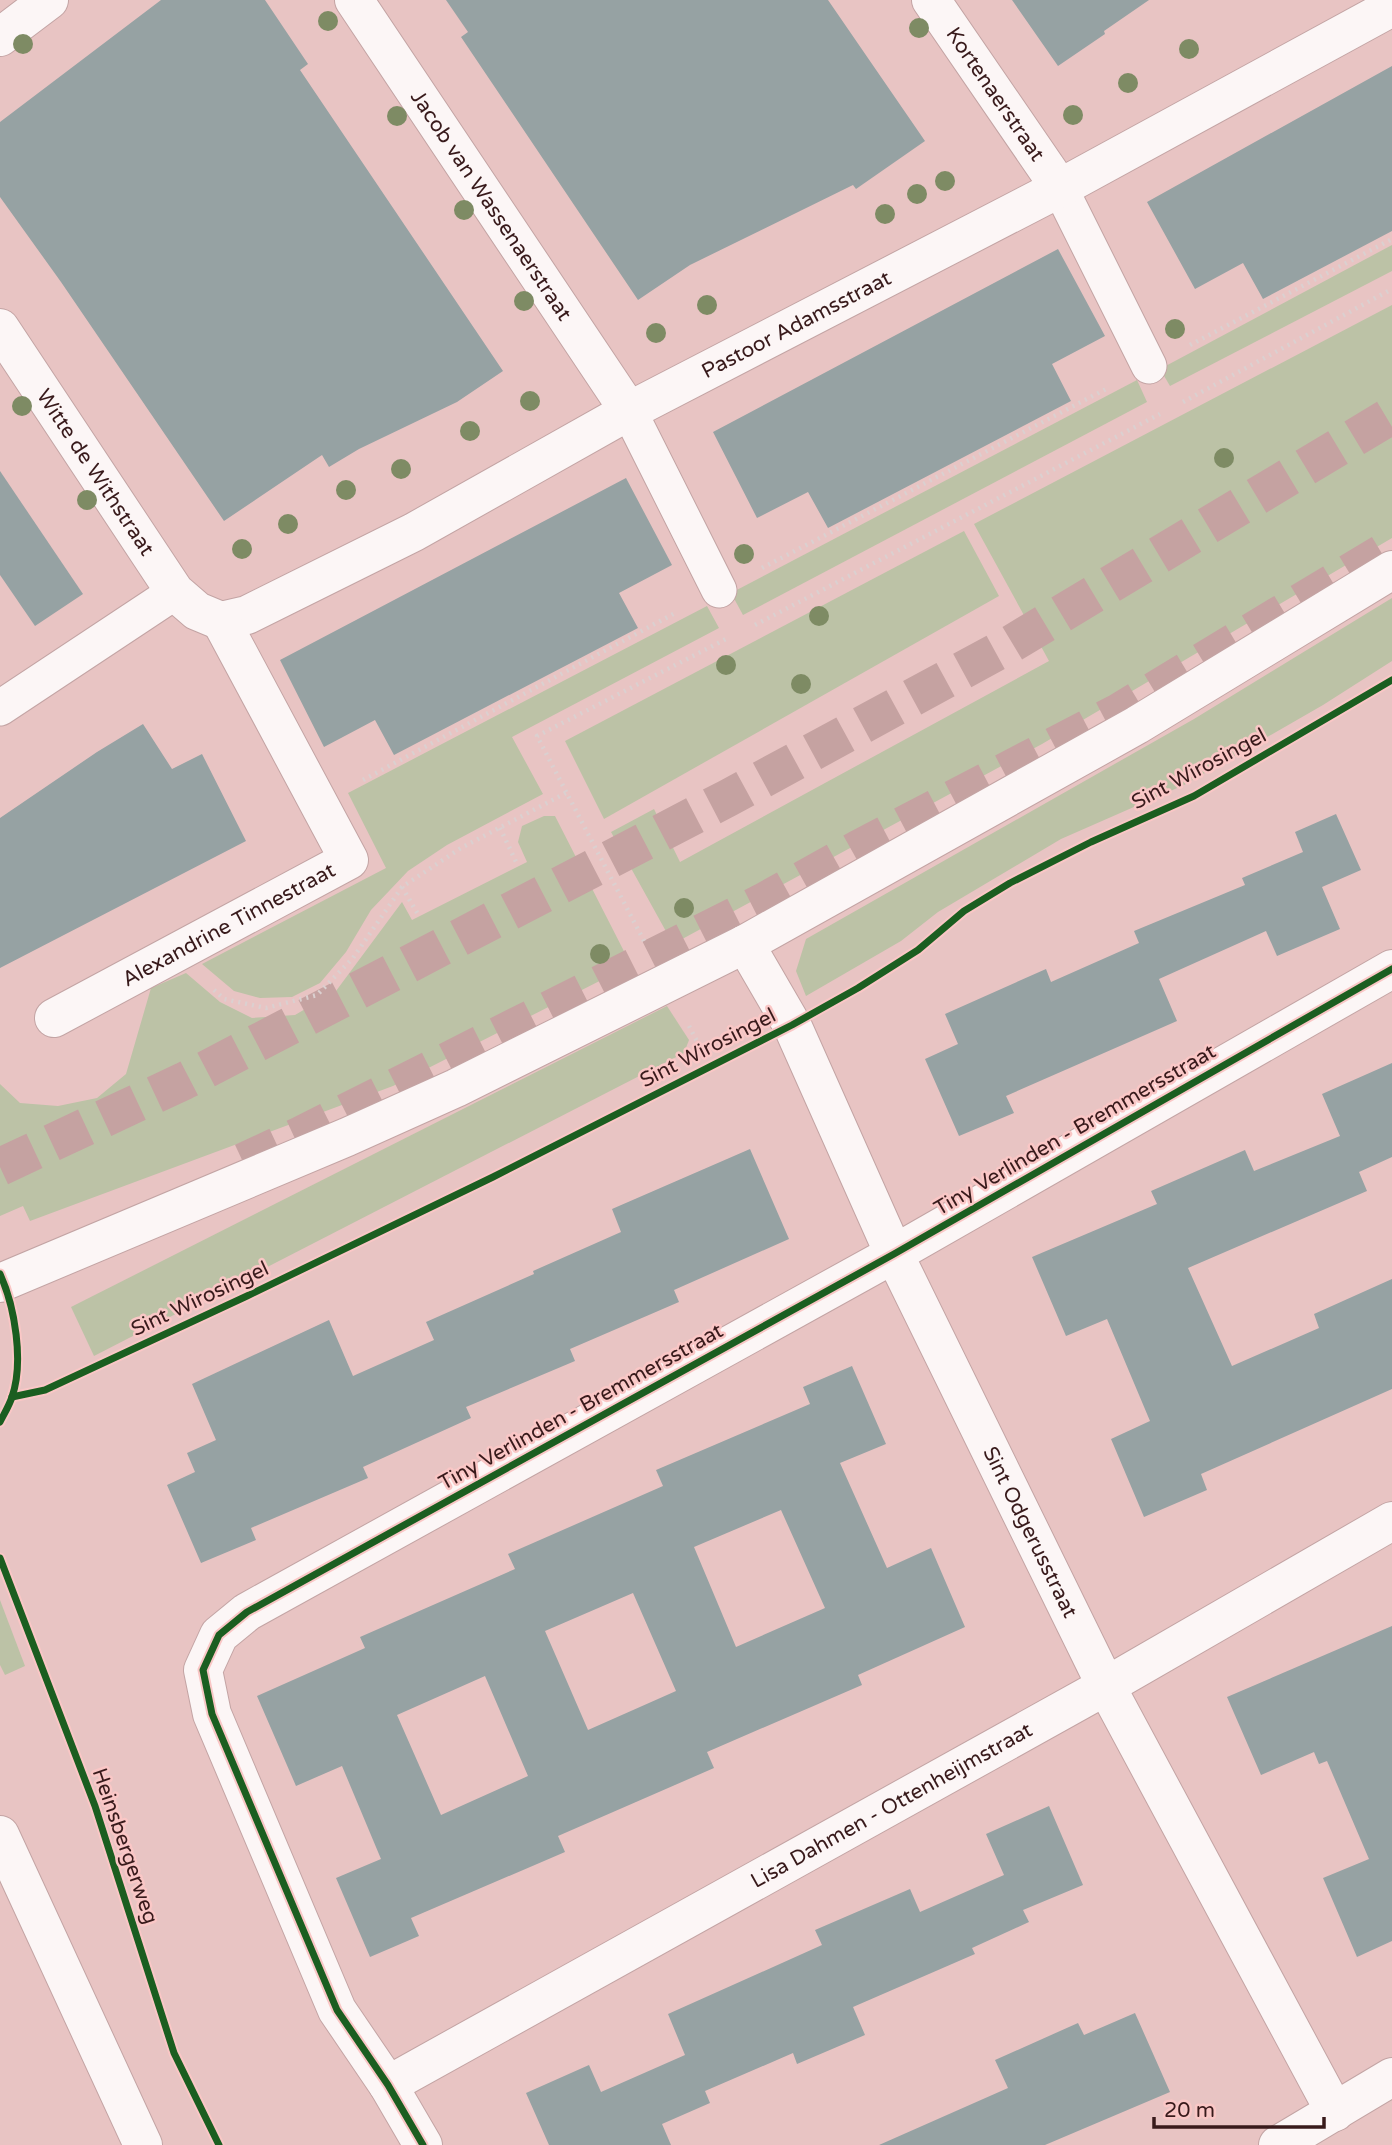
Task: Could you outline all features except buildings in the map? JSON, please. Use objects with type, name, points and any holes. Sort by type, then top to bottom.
[{"type":"street","points":[[0,37],[49,0]]},
{"type":"street","name":"Jacob van Wassenaerstraat","points":[[354,0],[629,411]]},
{"type":"street","name":"Kortenaerstraat","points":[[931,0],[1060,188]]},
{"type":"street","name":"Pastoor Adamsstraat","points":[[198,608],[247,615],[414,531],[629,411],[1060,188],[1392,7]]},
{"type":"street","name":"Witte de Withstraat","points":[[0,328],[198,608]]},
{"type":"street","points":[[0,1283],[359,1132],[467,1082],[745,944],[1137,724],[1392,570]]},
{"type":"street","name":"Alexandrine Tinnestraat","points":[[54,1018],[349,860],[319,803],[198,608]]},
{"type":"street","name":"Sint Odgerusstraat","points":[[745,944],[792,1025],[894,1254],[1106,1686],[1335,2112]]},
{"type":"street","name":"Tiny Verlinden - Bremmersstraat","points":[[423,2145],[388,2085],[337,2010],[212,1714],[203,1670],[219,1635],[247,1612],[894,1254],[1392,969]]},
{"type":"street","name":"Lisa Dahmen - Ottenheijmstraat","points":[[388,2085],[1106,1686],[1392,1521]]},
{"type":"street","points":[[0,1835],[143,2145]]},
{"type":"street","points":[[1278,2145],[1392,2077]]},
{"type":"lane","points":[[1060,188],[1149,366]]},
{"type":"lane","points":[[629,411],[719,590]]},
{"type":"lane","points":[[0,708],[198,608]]},
{"type":"path","points":[[319,803],[719,590],[1392,239]]},
{"type":"path","points":[[1181,403],[1392,289]]},
{"type":"path","points":[[752,626],[1169,409]]},
{"type":"path","points":[[710,1066],[537,736],[740,632]]},
{"type":"path","points":[[176,953],[224,999],[266,1008],[317,995],[353,958],[402,887],[461,848],[566,793]]},
{"type":"path","points":[[500,828],[518,866]]},
{"type":"path","points":[[402,887],[419,916]]},
{"type":"green space","points":[[1392,245],[1392,271],[1170,386],[1160,369]]},
{"type":"green space","points":[[1392,305],[1392,538],[1042,744],[673,944],[611,832],[654,809],[680,862],[1049,661],[974,524]]},
{"type":"green space","points":[[1137,380],[1147,402],[743,615],[731,593]]},
{"type":"green space","points":[[964,531],[999,596],[604,819],[565,741]]},
{"type":"green space","points":[[1392,598],[1392,661],[1323,705],[1184,785],[1061,839],[938,912],[901,941],[806,996],[796,971],[806,939],[1194,719]]},
{"type":"green space","points":[[707,606],[719,628],[512,737],[543,794],[447,845],[408,871],[371,910],[346,952],[320,983],[292,997],[260,998],[234,991],[202,964],[386,868],[348,793]]},
{"type":"green space","points":[[544,816],[555,816],[631,965],[393,1086],[30,1221],[23,1206],[0,1216],[0,1084],[20,1103],[58,1106],[97,1098],[126,1074],[151,988],[186,973],[220,1002],[252,1018],[295,1015],[336,991],[402,902],[412,920],[527,862],[518,842],[522,826]]},
{"type":"green space","points":[[667,1006],[689,1040],[684,1053],[94,1356],[71,1307]]},
{"type":"green space","points":[[0,1600],[25,1666],[5,1675],[0,1665]]},
{"type":"tunnel","points":[[0,1167],[184,1081],[728,798],[1011,644],[1392,415]]},
{"type":"tunnel","points":[[243,1162],[763,902],[1119,712],[1392,547]]},
{"type":"cycle path","name":"Sint Wirosingel","points":[[12,1397],[45,1390],[247,1296],[493,1177],[792,1025],[918,950],[964,911],[1010,883],[1091,842],[1194,796],[1392,680]]},
{"type":"cycle path","points":[[423,2145],[388,2085],[337,2010],[212,1714],[203,1670],[219,1635],[247,1612],[894,1254],[1392,969]]},
{"type":"cycle path","points":[[0,1274],[14,1318],[17,1351],[16,1383],[0,1422]]},
{"type":"cycle path","name":"Heinsbergerweg","points":[[0,1558],[95,1806],[174,2053],[219,2145]]}]
